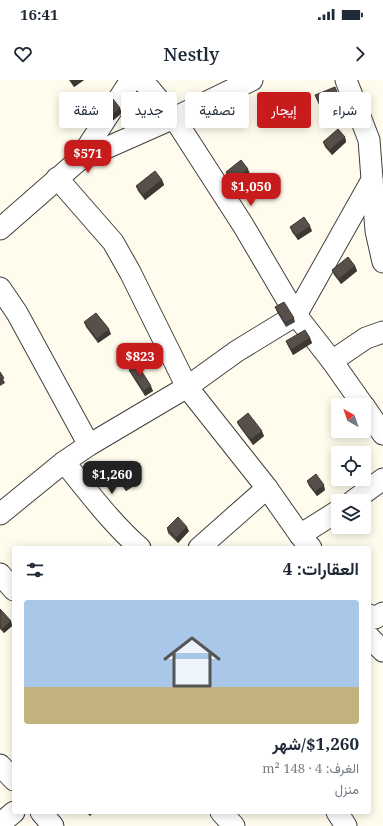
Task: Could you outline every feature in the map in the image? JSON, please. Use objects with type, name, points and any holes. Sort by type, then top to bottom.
[{"type":"street","points":[[79,160],[131,80]]},
{"type":"street","points":[[142,80],[152,92]]},
{"type":"street","points":[[177,117],[252,80]]},
{"type":"street","points":[[346,80],[376,136],[372,180],[383,262]]},
{"type":"street","points":[[177,123],[243,225],[296,315],[358,398]]},
{"type":"street","points":[[0,229],[79,160],[151,128]]},
{"type":"street","points":[[57,178],[113,242],[130,272],[187,387],[267,488],[305,542],[331,518]]},
{"type":"street","points":[[0,514],[64,462],[89,445],[187,387],[237,351],[296,315],[372,180]]},
{"type":"street","points":[[0,288],[17,313],[89,445]]},
{"type":"street","points":[[332,361],[366,338],[383,332]]},
{"type":"street","points":[[371,416],[383,434]]},
{"type":"street","points":[[64,462],[105,512],[130,540],[138,546]]},
{"type":"street","points":[[363,494],[383,479]]},
{"type":"street","points":[[201,546],[267,488]]},
{"type":"street","points":[[0,574],[12,588]]},
{"type":"street","points":[[371,616],[375,618],[383,613]]},
{"type":"street","points":[[371,639],[383,652]]},
{"type":"street","points":[[0,765],[12,778]]},
{"type":"street","points":[[0,824],[12,814]]},
{"type":"street","points":[[43,814],[53,826]]},
{"type":"street","points":[[223,814],[234,826]]},
{"type":"street","points":[[338,814],[346,826]]},
{"type":"building","points":[[335,87],[337,92],[322,92]]},
{"type":"building","points":[[319,93],[319,103],[315,95]]},
{"type":"building","points":[[113,99],[120,108],[113,114]]},
{"type":"building","points":[[338,129],[345,137],[330,150],[323,142]]},
{"type":"building","points":[[241,160],[248,169],[233,181],[226,172]]},
{"type":"building","points":[[155,171],[162,180],[143,195],[136,186]]},
{"type":"building","points":[[304,217],[310,226],[296,236],[290,227]]},
{"type":"building","points":[[348,257],[355,266],[339,279],[332,270]]},
{"type":"building","points":[[284,302],[294,318],[285,323],[275,307]]},
{"type":"building","points":[[96,313],[109,329],[97,339],[84,322]]},
{"type":"building","points":[[305,330],[310,338],[291,350],[286,341]]},
{"type":"building","points":[[137,364],[151,386],[144,391],[129,370]]},
{"type":"building","points":[[0,372],[4,378],[0,380]]},
{"type":"building","points":[[248,413],[262,431],[251,440],[237,422]]},
{"type":"building","points":[[125,469],[133,480],[124,487],[116,477]]},
{"type":"building","points":[[316,474],[324,485],[315,492],[307,481]]},
{"type":"building","points":[[178,517],[187,527],[176,538],[167,528]]},
{"type":"building","points":[[0,609],[11,621],[3,629],[0,626]]}]
